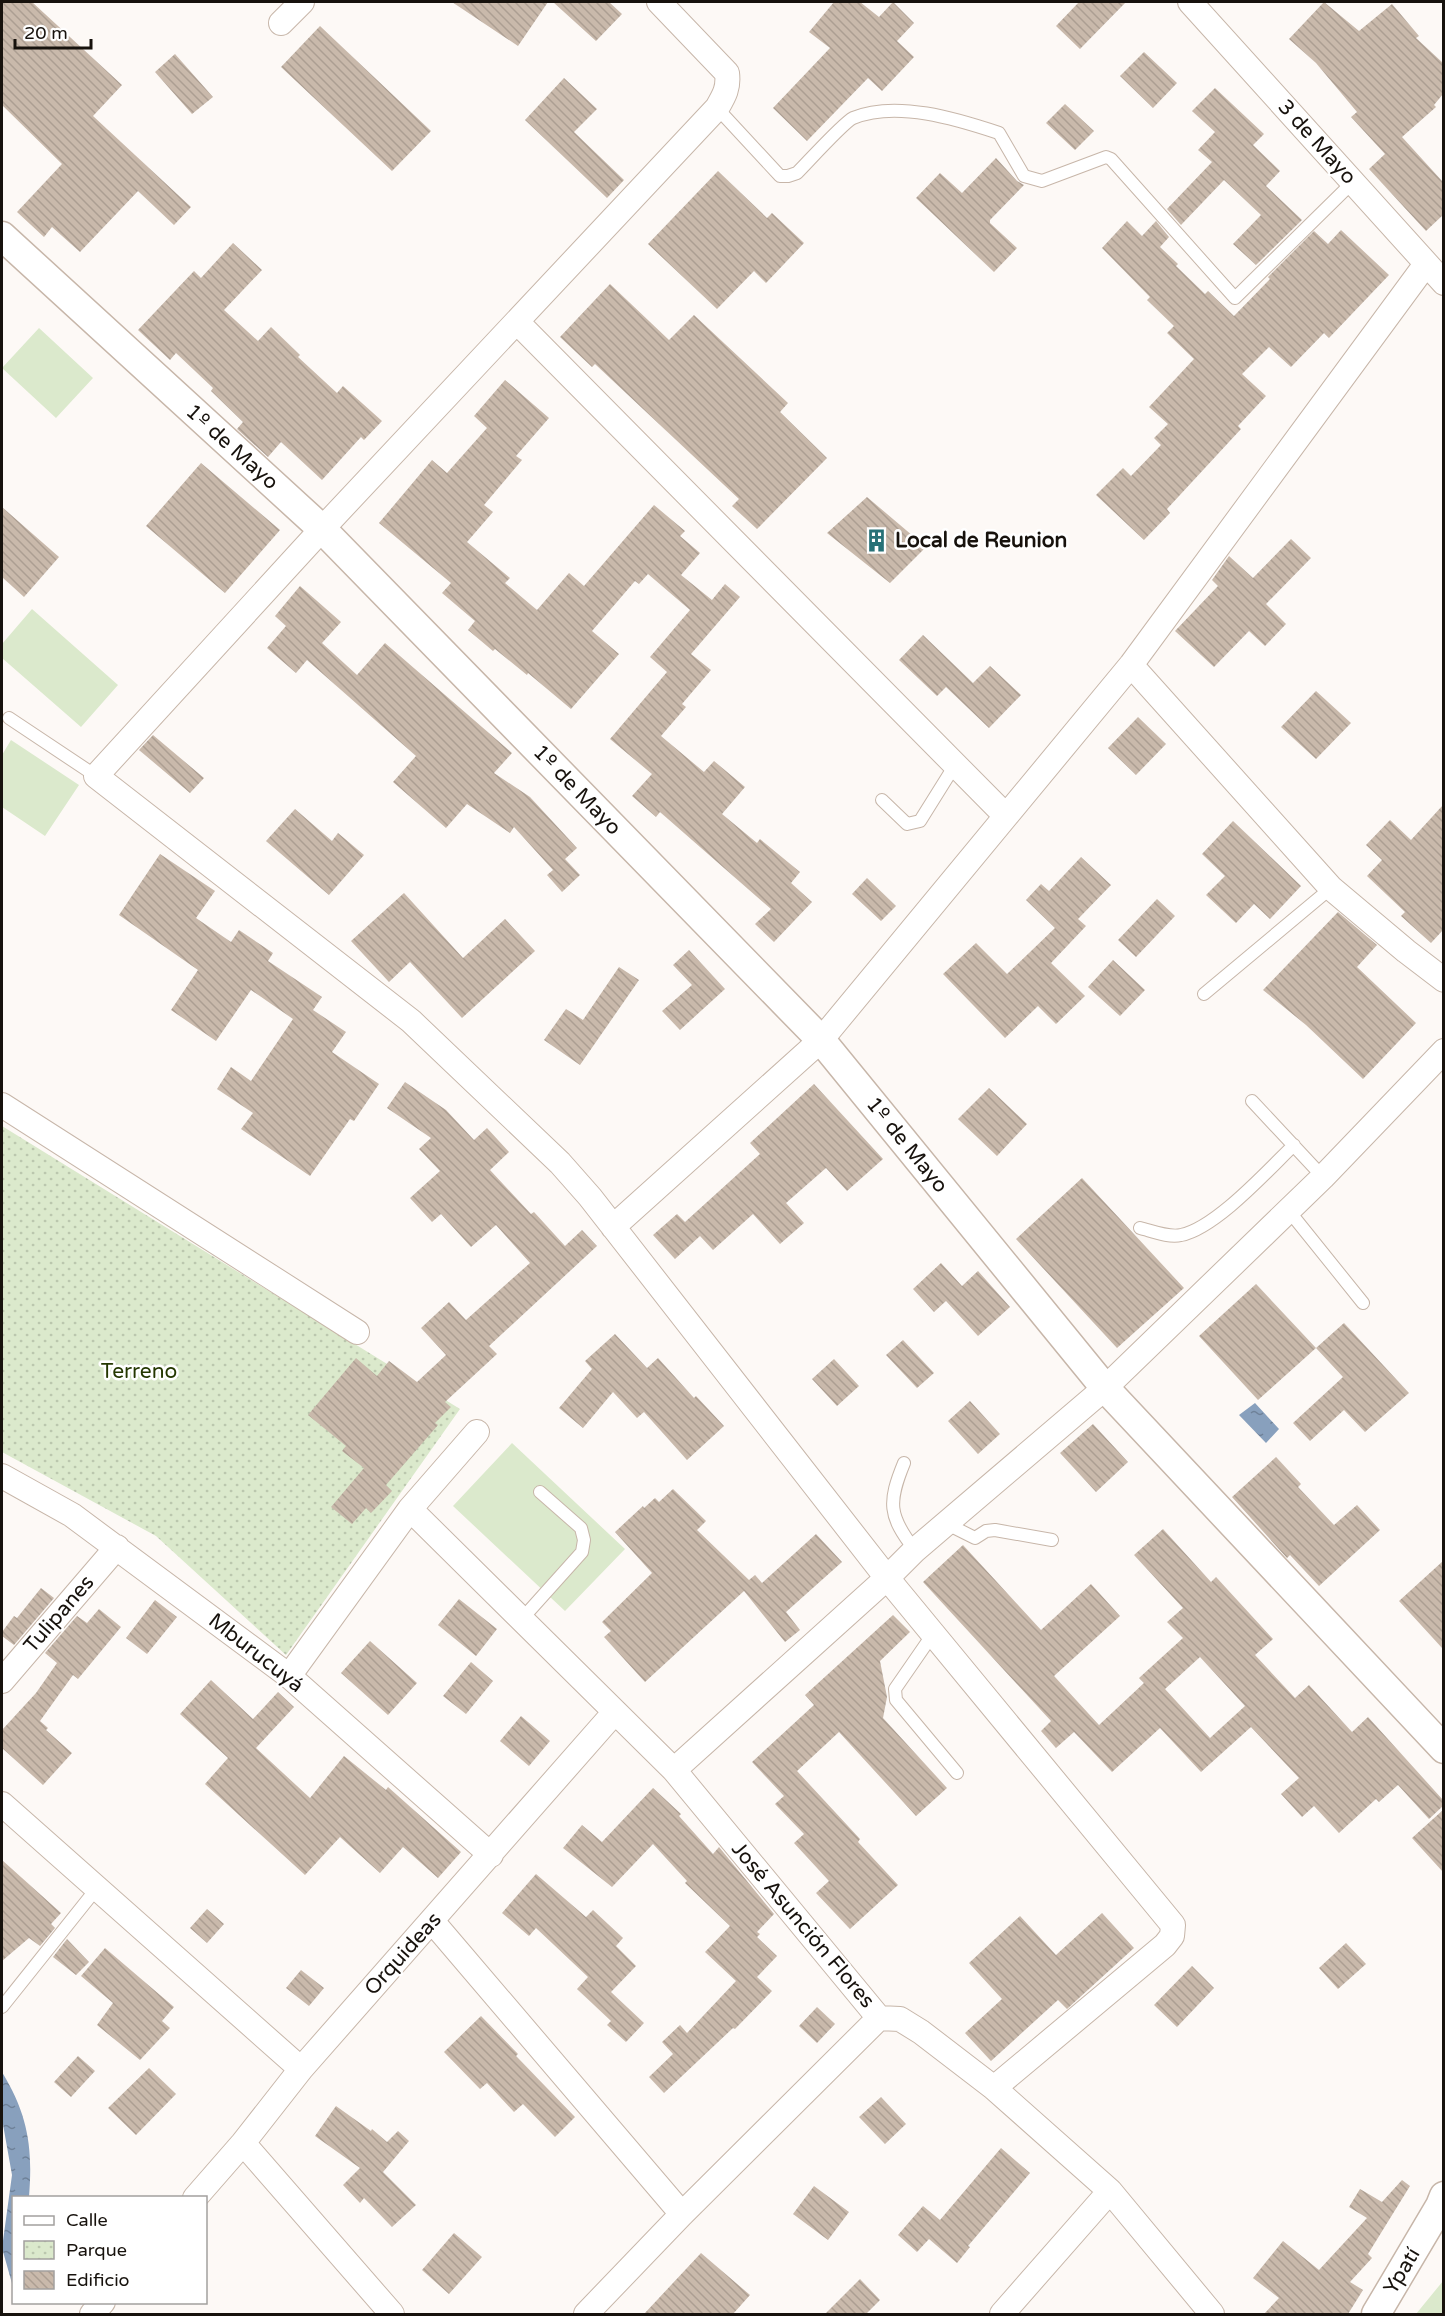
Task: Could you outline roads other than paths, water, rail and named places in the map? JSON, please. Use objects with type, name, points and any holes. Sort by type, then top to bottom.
[{"type":"street","points":[[281,23],[303,2]]},
{"type":"street","points":[[659,2],[727,73],[726,93],[717,108],[322,529],[96,776],[411,1021],[560,1163],[591,1197],[887,1578],[1173,1925],[1172,1936],[1165,1945],[994,2088]]},
{"type":"street","name":"3 de Mayo","points":[[1190,2],[1438,275]]},
{"type":"street","name":"1º de Mayo","points":[[2,236],[322,529],[821,1040],[1104,1388],[1443,1749]]},
{"type":"street","points":[[613,1227],[821,1040],[1131,665],[1438,275]]},
{"type":"street","points":[[517,322],[1006,816]]},
{"type":"street","points":[[1131,665],[1331,888],[1443,980]]},
{"type":"street","points":[[675,1770],[945,1523],[1104,1388],[1289,1211],[1443,1051]]},
{"type":"street","points":[[2,1104],[357,1332]]},
{"type":"street","points":[[289,1676],[410,1509],[477,1432]]},
{"type":"street","name":"Mburucuyá","points":[[2,1476],[72,1515],[117,1546],[289,1676],[491,1855]]},
{"type":"street","name":"José Asunción Flores","points":[[410,1509],[614,1713],[675,1770],[879,2018],[900,2019],[921,2032],[994,2088],[1110,2191],[1212,2314]]},
{"type":"street","name":"Tulipanes","points":[[2,1681],[117,1546]]},
{"type":"street","name":"Orquideas","points":[[197,2196],[243,2143],[301,2069],[614,1713]]},
{"type":"street","points":[[2,1804],[301,2069]]},
{"type":"street","points":[[432,1921],[682,2214]]},
{"type":"street","points":[[586,2314],[682,2214],[879,2018]]},
{"type":"street","points":[[243,2143],[392,2314]]},
{"type":"street","points":[[1002,2314],[1110,2191]]},
{"type":"street","name":"Ypatí","points":[[1376,2314],[1440,2206],[1443,2196]]},
{"type":"lane","points":[[717,108],[780,176],[797,173],[852,119],[883,111],[916,112],[958,119],[999,133],[1024,176],[1032,179],[1042,181],[1106,157],[1111,159],[1235,298],[1353,182]]},
{"type":"lane","points":[[9,718],[96,776]]},
{"type":"lane","points":[[882,800],[907,824],[920,820],[955,765]]},
{"type":"lane","points":[[1204,994],[1331,888]]},
{"type":"lane","points":[[1252,1101],[1323,1177]]},
{"type":"lane","points":[[1140,1228],[1181,1236],[1202,1226],[1226,1210],[1294,1145]]},
{"type":"lane","points":[[1289,1211],[1363,1303]]},
{"type":"lane","points":[[904,1463],[897,1480],[892,1508],[901,1532],[915,1550]]},
{"type":"lane","points":[[521,1620],[582,1552],[583,1546],[581,1528],[540,1492]]},
{"type":"lane","points":[[945,1523],[975,1538],[986,1531],[995,1530],[1053,1540]]},
{"type":"lane","points":[[933,1634],[895,1689],[895,1695],[896,1700],[957,1773]]},
{"type":"lane","points":[[2,2007],[97,1888]]},
{"type":"water","points":[[1255,1403],[1279,1429],[1266,1443],[1239,1415]]},
{"type":"water","points":[[2,2072],[23,2117],[30,2162],[29,2196],[12,2196],[12,2283],[2,2248],[12,2175],[2,2119]]},
{"type":"place","name":"Local de Reunion","points":[[877,540]]},
{"type":"park label","name":"Terreno","points":[[139,1371]]}]
